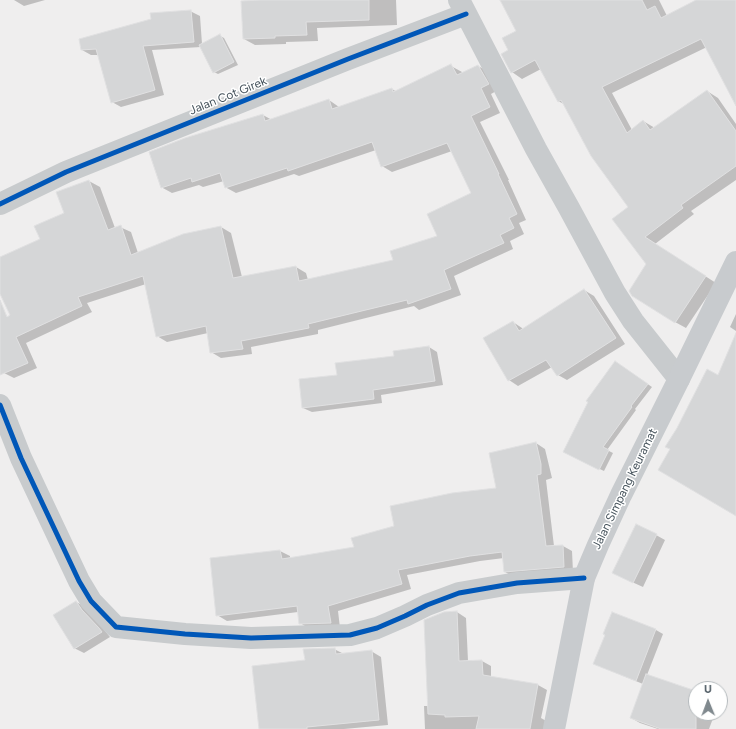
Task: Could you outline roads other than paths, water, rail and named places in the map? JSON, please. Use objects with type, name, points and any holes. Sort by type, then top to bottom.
[{"type":"main road","name":"Jalan Simpang Keuramat","points":[[554,729],[584,578],[621,495],[736,262]]},
{"type":"street","name":"Jalan Cot Girek","points":[[0,204],[66,172],[341,62],[463,7]]},
{"type":"street","points":[[463,7],[536,149],[615,293],[633,321],[679,379]]},
{"type":"street","points":[[0,404],[21,458],[79,581],[91,601],[116,626],[185,634],[251,638],[350,635],[377,628],[405,616],[427,604],[459,593],[517,583],[584,578]]}]
